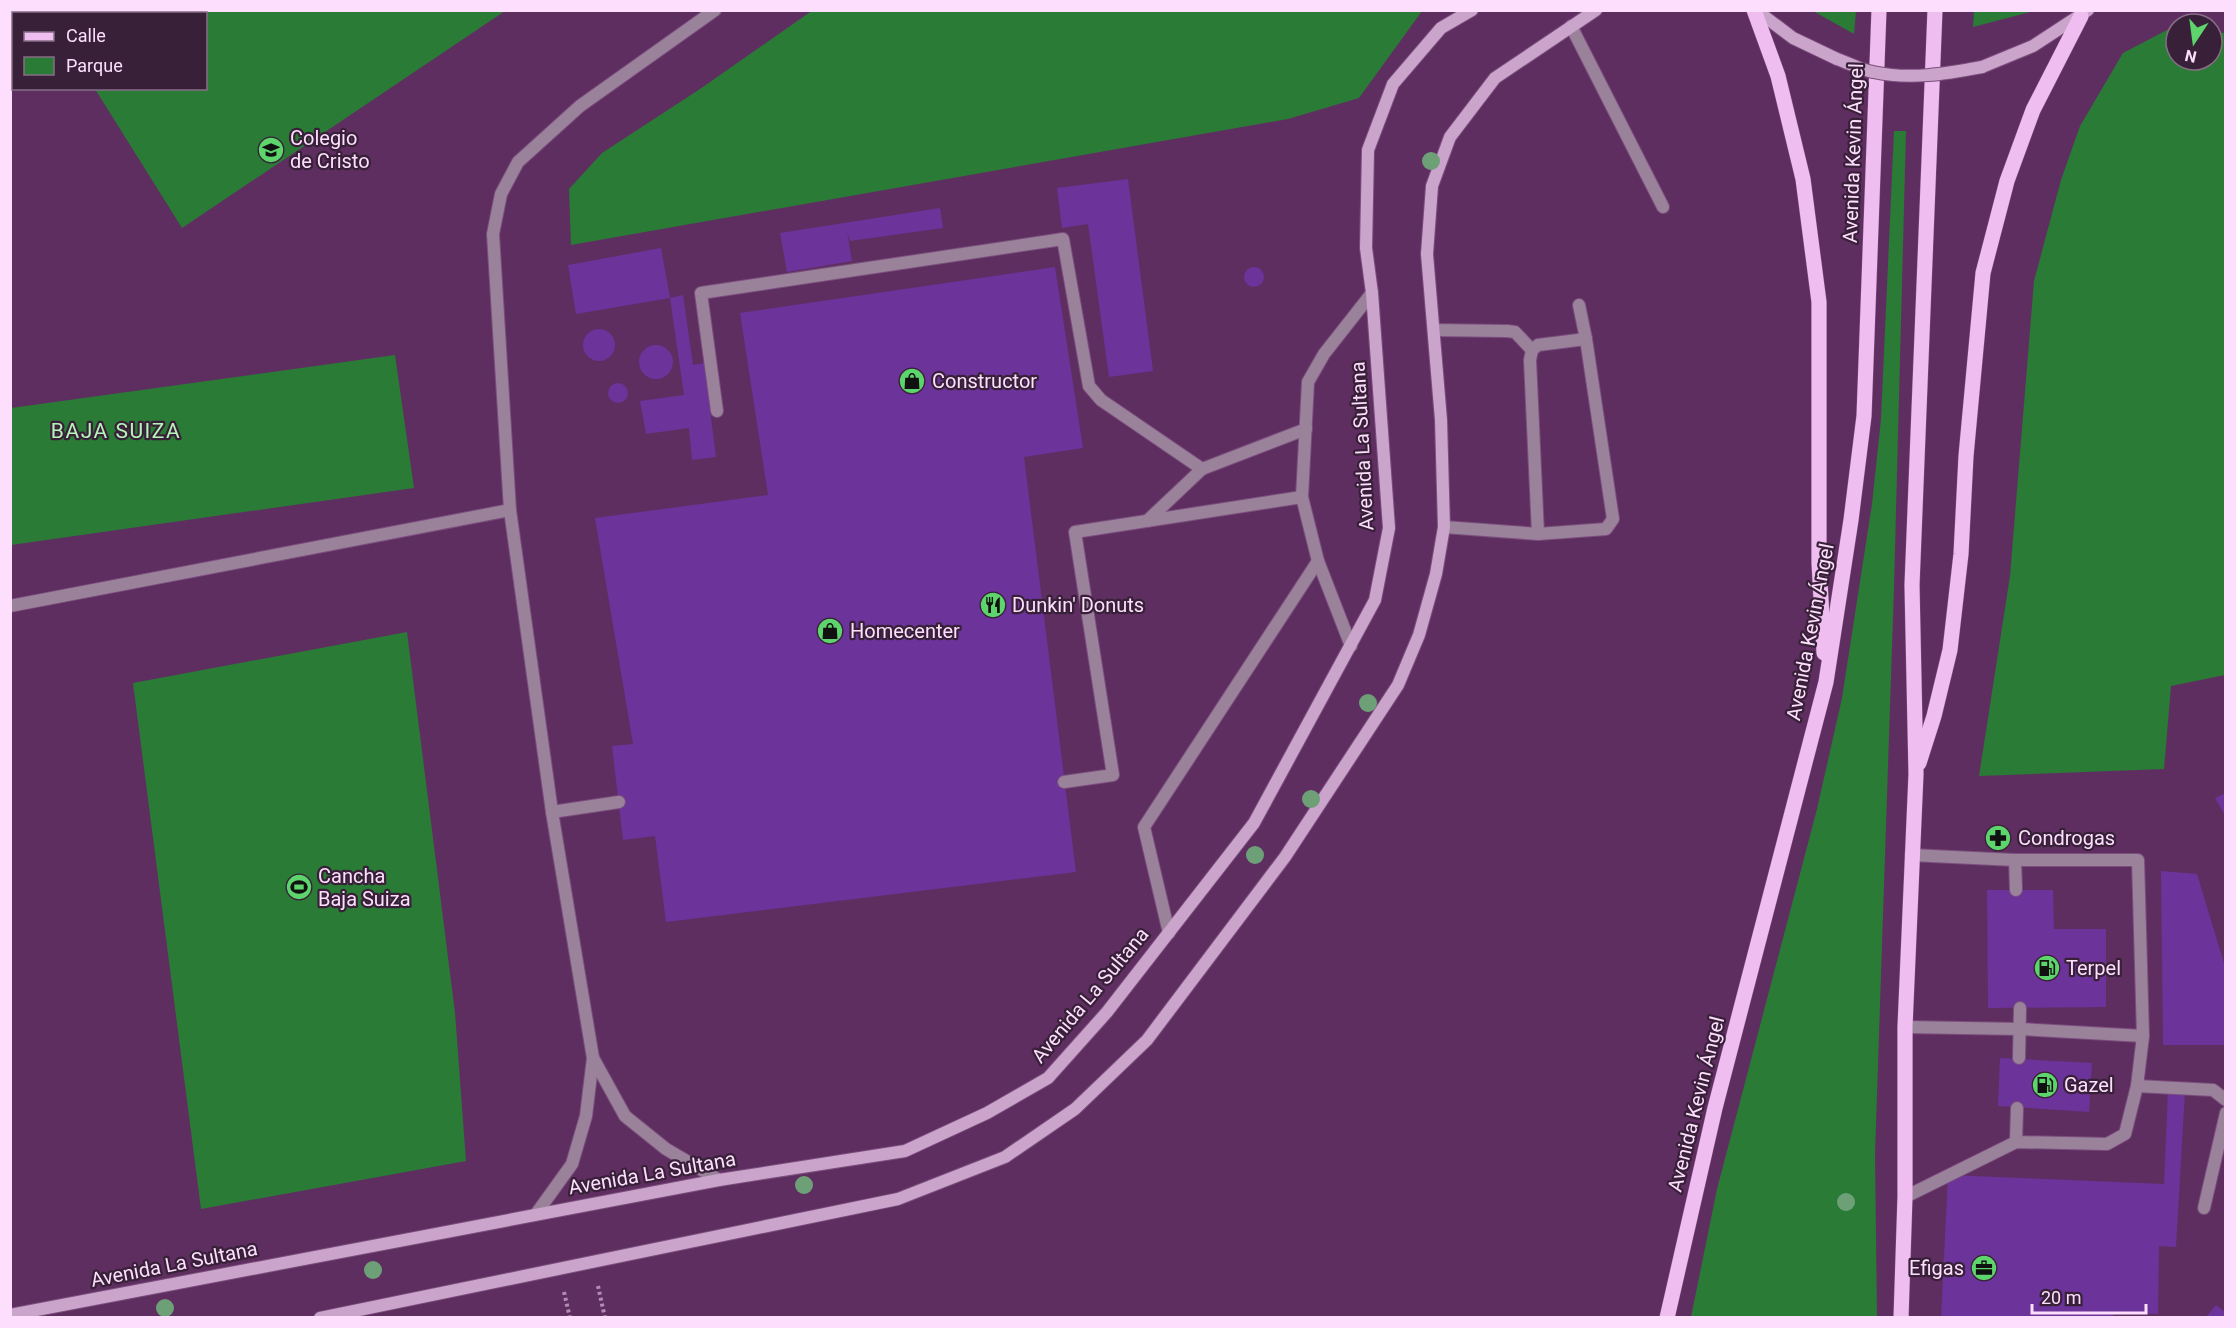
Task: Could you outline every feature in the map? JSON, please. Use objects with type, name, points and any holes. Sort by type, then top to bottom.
[{"type":"main road","points":[[1755,10],[1778,76],[1803,179],[1819,302],[1819,563],[1826,682]]},
{"type":"main road","name":"Avenida Kevin Ángel","points":[[1667,1317],[1715,1108],[1826,682],[1851,520],[1864,416],[1879,10]]},
{"type":"main road","points":[[1901,1317],[1905,1197],[1905,1027],[1916,774],[1912,585],[1935,10]]},
{"type":"main road","points":[[1916,774],[1934,716],[1950,650],[1961,554],[1966,456],[1983,273],[2007,181],[2033,110],[2085,13]]},
{"type":"street","points":[[536,1214],[572,1164],[586,1116],[592,1058],[552,812],[510,510],[493,234],[501,195],[518,162],[580,106],[715,10]]},
{"type":"street","name":"Avenida La Sultana","points":[[10,1315],[719,1180],[905,1150],[987,1113],[1048,1078],[1107,1012],[1254,823],[1375,600],[1389,528],[1372,293],[1366,248],[1368,150],[1393,84],[1441,28],[1472,10]]},
{"type":"street","points":[[320,1317],[898,1199],[1005,1157],[1075,1109],[1147,1040],[1285,857],[1398,686],[1419,635],[1436,574],[1444,527],[1440,420],[1427,254],[1431,186],[1450,137],[1495,78],[1596,10]]},
{"type":"street","points":[[1755,10],[1792,38],[1837,59],[1871,72],[1908,77],[1944,74],[1982,67],[2033,46],[2085,13]]},
{"type":"street","points":[[1571,26],[1663,207]]},
{"type":"street","points":[[717,411],[701,293],[1063,239],[1089,386],[1101,400],[1202,469]]},
{"type":"street","points":[[1351,646],[1318,561],[1302,497],[1308,382],[1324,354],[1372,293]]},
{"type":"street","points":[[1444,527],[1538,534],[1606,529],[1613,519],[1579,304]]},
{"type":"street","points":[[1434,330],[1507,331],[1515,333],[1532,350]]},
{"type":"street","points":[[1538,534],[1530,360],[1532,350],[1538,345],[1586,339]]},
{"type":"street","points":[[1148,521],[1202,469],[1306,429]]},
{"type":"street","points":[[1064,782],[1113,775],[1075,532],[1302,497]]},
{"type":"street","points":[[10,606],[510,510]]},
{"type":"street","points":[[1169,933],[1144,826],[1318,561]]},
{"type":"street","points":[[552,812],[619,802]]},
{"type":"street","points":[[1905,1197],[2016,1143],[2107,1144],[2125,1134],[2137,1086],[2143,1036],[2138,860],[2015,860],[1911,855]]},
{"type":"street","points":[[2015,860],[2016,890]]},
{"type":"street","points":[[2019,1058],[2020,1008]]},
{"type":"street","points":[[1905,1027],[2020,1029],[2143,1036]]},
{"type":"street","points":[[592,1058],[625,1116],[666,1149],[719,1180]]},
{"type":"street","points":[[2137,1086],[2213,1090],[2226,1100]]},
{"type":"street","points":[[2016,1143],[2018,1108]]},
{"type":"street","points":[[2204,1208],[2226,1113]]},
{"type":"green space","points":[[75,10],[505,11],[182,228],[96,90],[207,90],[207,12],[73,12]]},
{"type":"green space","points":[[813,10],[1422,11],[1359,98],[1288,119],[571,245],[569,189],[602,153],[700,89]]},
{"type":"green space","points":[[1974,10],[2034,11],[1973,27]]},
{"type":"green space","points":[[1813,11],[1856,11],[1854,34]]},
{"type":"green space","points":[[2164,32],[2164,72],[2224,72],[2225,33],[2225,675],[2171,686],[2164,769],[1979,776],[2010,576],[2034,281],[2061,180],[2080,126],[2123,53]]},
{"type":"green space","points":[[1894,131],[1906,131],[1894,587],[1875,1154],[1877,1317],[1691,1317],[1717,1189],[1817,809],[1842,698],[1872,504],[1881,419]]},
{"type":"green space","points":[[395,355],[414,488],[11,545],[11,408]]},
{"type":"green space","name":"Cancha Baja Suiza","points":[[407,632],[455,1013],[466,1161],[201,1209],[133,683]]},
{"type":"building","points":[[1128,179],[1153,371],[1109,377],[1088,224],[1062,228],[1057,188]]},
{"type":"building","points":[[940,208],[943,228],[850,241],[847,231],[852,261],[787,272],[780,233]]},
{"type":"building","points":[[661,248],[670,298],[576,314],[568,265]]},
{"type":"building","name":"Homecenter","points":[[1055,267],[1083,448],[1024,457],[1076,872],[666,922],[655,836],[623,840],[612,746],[633,744],[595,518],[768,495],[740,313]]},
{"type":"building","points":[[1254,267],[1261,270],[1264,277],[1261,284],[1254,287],[1247,284],[1244,277],[1247,270]]},
{"type":"building","points":[[683,295],[693,365],[704,363],[716,457],[692,460],[689,428],[646,434],[640,401],[684,395],[670,298]]},
{"type":"building","points":[[599,329],[610,334],[615,345],[610,356],[599,361],[588,356],[583,345],[588,334]]},
{"type":"building","points":[[656,345],[668,350],[673,362],[668,374],[656,379],[644,374],[639,362],[644,350]]},
{"type":"building","points":[[618,383],[625,386],[628,393],[625,400],[618,403],[611,400],[608,393],[611,386]]},
{"type":"building","points":[[2226,793],[2226,817],[2215,798]]},
{"type":"building","points":[[2161,871],[2197,874],[2226,970],[2226,1045],[2163,1045]]},
{"type":"building","name":"Terpel","points":[[1987,890],[2053,890],[2054,929],[2106,929],[2106,1007],[1988,1008]]},
{"type":"building","name":"Gazel","points":[[2000,1058],[2092,1063],[2089,1112],[1998,1106]]},
{"type":"building","points":[[2168,1090],[2185,1090],[2176,1247],[2159,1246],[2158,1314],[2114,1312],[2113,1318],[1941,1318],[1948,1175],[2164,1184]]},
{"type":"building","points":[[2216,1305],[2226,1313],[2226,1318],[2205,1318]]},
{"type":"place","name":"Colegio de Cristo","points":[[271,150]]},
{"type":"place","name":"Constructor","points":[[912,381]]},
{"type":"place","name":"Dunkin' Donuts","points":[[993,605]]},
{"type":"place","name":"Homecenter","points":[[830,631]]},
{"type":"place","name":"Condrogas","points":[[1998,838]]},
{"type":"place","name":"Cancha Baja Suiza","points":[[299,887]]},
{"type":"place","name":"Terpel","points":[[2047,968]]},
{"type":"place","name":"Gazel","points":[[2045,1085]]},
{"type":"place","name":"Efigas","points":[[1984,1268]]},
{"type":"district","name":"BAJA SUIZA","points":[[116,431]]}]
